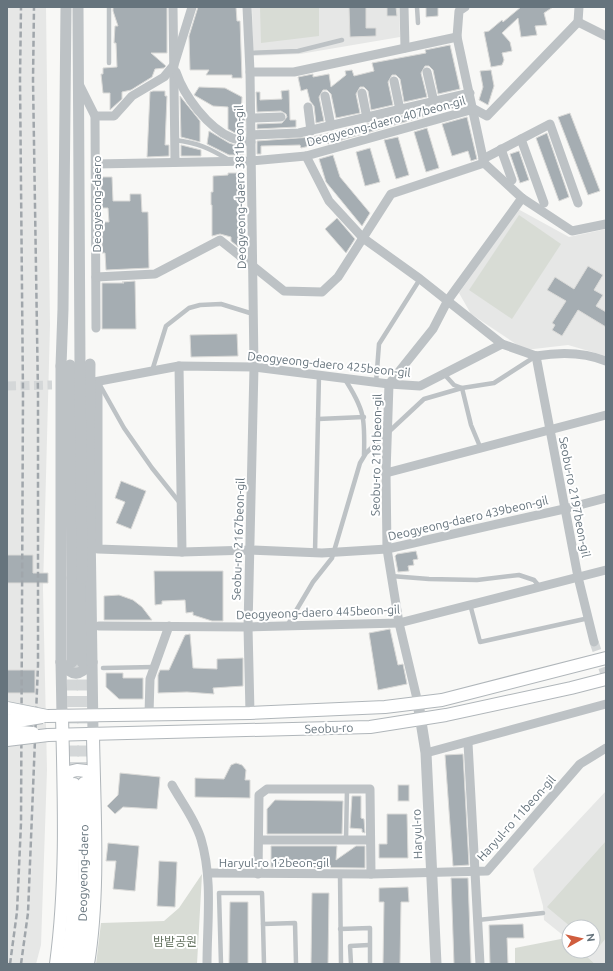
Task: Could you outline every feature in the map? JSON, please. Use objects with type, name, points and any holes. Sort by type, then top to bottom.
[{"type":"main road","name":"Seobu-ro","points":[[47,716],[250,713],[385,707],[442,700],[606,658]]},
{"type":"main road","name":"Seobu-ro","points":[[48,735],[370,727],[421,719],[571,688],[606,679]]},
{"type":"main road","points":[[7,708],[47,716]]},
{"type":"main road","points":[[7,720],[47,716]]},
{"type":"main road","points":[[62,716],[62,735],[79,783],[94,892],[93,925],[88,964]]},
{"type":"main road","points":[[7,731],[48,735]]},
{"type":"main road","points":[[56,964],[79,783],[93,734]]},
{"type":"main road","points":[[7,740],[48,735]]},
{"type":"main road","name":"Deogyeong-daero","points":[[67,964],[72,924],[79,783]]},
{"type":"main road","name":"Deogyeong-daero","points":[[77,964],[82,925],[84,892],[79,783]]},
{"type":"street","points":[[62,716],[77,662],[75,365],[64,309],[66,7]]},
{"type":"street","points":[[78,7],[81,310],[75,365],[77,662],[93,715],[93,734]]},
{"type":"street","points":[[173,7],[175,162]]},
{"type":"street","points":[[95,116],[114,116],[132,96],[164,77],[174,65],[192,7]]},
{"type":"street","name":"Deogyeong-daero 381beon-gil","points":[[247,7],[250,72],[254,367]]},
{"type":"street","points":[[404,7],[405,48]]},
{"type":"street","points":[[465,7],[458,11],[457,37],[474,109],[483,161],[522,198],[572,231],[606,224]]},
{"type":"street","points":[[579,7],[578,22],[606,36]]},
{"type":"street","name":"Deogyeong-daero 407beon-gil","points":[[96,164],[251,161],[306,156],[474,109],[487,116],[578,22]]},
{"type":"street","points":[[250,72],[294,72],[457,37]]},
{"type":"street","points":[[174,65],[186,95],[211,123],[232,138],[251,139],[299,134],[470,93]]},
{"type":"street","points":[[427,72],[434,102]]},
{"type":"street","points":[[394,81],[400,110]]},
{"type":"street","name":"Deogyeong-daero","points":[[79,84],[95,116],[96,328]]},
{"type":"street","points":[[362,93],[367,118]]},
{"type":"street","points":[[325,96],[331,126]]},
{"type":"street","points":[[308,107],[311,131]]},
{"type":"street","points":[[250,118],[281,116]]},
{"type":"street","points":[[96,277],[155,274],[220,240],[284,291],[322,292],[338,277],[390,194],[483,161],[501,149],[550,124],[578,203]]},
{"type":"street","points":[[521,138],[544,203]]},
{"type":"street","points":[[501,149],[512,180]]},
{"type":"street","points":[[306,156],[329,201],[363,238],[448,300],[502,344],[536,356],[554,353],[593,356],[606,361]]},
{"type":"street","name":"Seobu-ro 2181beon-gil","points":[[418,703],[399,623],[387,549],[386,473],[389,384],[433,329],[448,300],[522,198]]},
{"type":"street","name":"Deogyeong-daero 425beon-gil","points":[[52,385],[98,382],[179,366],[254,367],[376,383],[420,386],[502,344]]},
{"type":"street","name":"Seobu-ro 2197beon-gil","points":[[536,356],[564,509],[578,577],[594,642]]},
{"type":"street","points":[[75,365],[77,662]]},
{"type":"street","points":[[179,366],[182,552]]},
{"type":"street","name":"Seobu-ro 2167beon-gil","points":[[250,713],[248,627],[251,550],[254,367]]},
{"type":"street","name":"Deogyeong-daero 439beon-gil","points":[[98,382],[98,549],[182,552],[251,550],[334,552],[387,549],[606,498]]},
{"type":"street","points":[[386,473],[606,415]]},
{"type":"street","name":"Deogyeong-daero 445beon-gil","points":[[99,626],[248,627],[399,623],[606,570]]},
{"type":"street","points":[[149,714],[150,679],[169,626]]},
{"type":"street","name":"Haryul-ro","points":[[418,703],[426,752],[436,964]]},
{"type":"street","points":[[426,752],[468,743],[606,704]]},
{"type":"street","points":[[468,743],[480,964]]},
{"type":"street","name":"Haryul-ro 11beon-gil","points":[[431,873],[487,871],[580,764],[606,748]]},
{"type":"street","points":[[172,785],[189,812],[201,839],[208,874]]},
{"type":"street","points":[[258,874],[259,795],[267,789],[370,789],[371,874]]},
{"type":"street","points":[[259,840],[370,840]]},
{"type":"street","name":"Haryul-ro 12beon-gil","points":[[207,964],[208,874],[431,873]]},
{"type":"lane","points":[[109,7],[109,63]]},
{"type":"lane","points":[[417,7],[418,24]]},
{"type":"lane","points":[[249,53],[298,51],[342,40]]},
{"type":"lane","points":[[175,140],[191,142],[208,147],[230,161]]},
{"type":"lane","points":[[376,383],[379,344],[420,279]]},
{"type":"lane","points":[[152,372],[166,326],[189,308],[200,305],[221,304],[250,313],[253,316]]},
{"type":"lane","points":[[287,626],[313,582],[329,562],[334,552],[360,463],[364,456],[424,400],[462,388],[494,383],[536,356]]},
{"type":"lane","points":[[444,374],[454,385],[462,388]]},
{"type":"lane","points":[[315,552],[319,375]]},
{"type":"lane","points":[[344,378],[356,397],[364,417],[364,456]]},
{"type":"lane","points":[[98,382],[124,428],[161,480],[182,504]]},
{"type":"lane","points":[[462,388],[470,425],[481,448]]},
{"type":"lane","points":[[318,419],[364,417]]},
{"type":"lane","points":[[391,576],[429,579],[477,580],[519,576],[534,580],[540,586]]},
{"type":"lane","points":[[470,604],[480,642],[589,618]]},
{"type":"lane","points":[[104,668],[154,667]]},
{"type":"lane","points":[[346,840],[347,789]]},
{"type":"lane","points":[[340,874],[341,964]]},
{"type":"lane","points":[[221,964],[219,893],[262,893],[264,964]]},
{"type":"lane","points":[[478,920],[543,912]]},
{"type":"lane","points":[[263,924],[295,923],[296,964]]},
{"type":"lane","points":[[340,929],[370,928],[370,964]]},
{"type":"lane","points":[[351,964],[350,946],[370,945]]},
{"type":"shaded area","points":[[7,7],[46,7],[50,325],[43,589],[47,770],[41,945],[36,964],[7,964]]},
{"type":"shaded area","points":[[252,7],[399,7],[400,37],[300,54],[253,56]]},
{"type":"shaded area","points":[[518,209],[569,237],[606,229],[606,356],[568,345],[525,350],[471,314],[459,293]]},
{"type":"shaded area","points":[[606,791],[606,964],[595,964],[590,959],[601,959],[601,919],[561,919],[561,934],[544,920],[543,906],[533,869]]},
{"type":"green space","points":[[260,7],[319,7],[319,36],[261,43]]},
{"type":"green space","points":[[519,215],[561,244],[512,319],[469,290]]},
{"type":"green space","points":[[606,841],[606,938],[601,944],[601,919],[561,919],[547,907]]},
{"type":"green space","name":"밤밭공원","points":[[202,874],[197,964],[96,964],[101,923],[164,921],[179,908]]},
{"type":"green space","points":[[561,939],[561,959],[590,959],[595,964],[515,964],[515,948]]},
{"type":"building","points":[[113,7],[167,7],[167,53],[151,53],[166,66],[164,68],[155,69],[152,77],[131,90],[122,92],[122,99],[110,110],[110,93],[103,93],[101,74],[103,74],[103,68],[117,67],[116,43],[114,43],[115,26],[118,26]]},
{"type":"building","points":[[198,7],[236,7],[237,21],[240,21],[242,78],[232,78],[232,75],[206,75],[209,70],[190,70],[189,36]]},
{"type":"building","points":[[349,7],[366,7],[366,28],[376,28],[376,36],[350,37]]},
{"type":"building","points":[[387,7],[396,7],[397,16],[387,16]]},
{"type":"building","points":[[426,7],[438,7],[438,16],[426,17]]},
{"type":"building","points":[[521,7],[553,7],[544,13],[547,25],[535,26],[537,35],[521,37],[518,18],[502,33],[510,42],[512,51],[502,53],[504,60],[502,65],[491,67],[484,32],[489,31],[502,20],[503,22]]},
{"type":"building","points":[[450,45],[460,89],[438,94],[433,70],[429,66],[425,66],[421,73],[427,97],[404,102],[400,79],[396,75],[392,75],[388,82],[393,105],[371,110],[368,91],[364,87],[360,87],[356,94],[360,113],[336,118],[331,94],[327,90],[323,90],[319,97],[324,121],[316,123],[314,106],[310,101],[307,89],[301,91],[298,77],[313,74],[313,77],[329,74],[331,87],[346,75],[345,71],[352,70],[354,76],[374,71],[372,63],[426,53],[425,50]]},
{"type":"building","points":[[491,70],[494,86],[488,105],[479,100],[483,87],[480,71]]},
{"type":"building","points":[[199,87],[225,88],[242,97],[241,116],[245,116],[245,132],[235,133],[228,129],[228,107],[213,106],[194,95]]},
{"type":"building","points":[[289,90],[290,120],[296,120],[296,127],[257,129],[257,124],[282,123],[287,117],[286,114],[281,111],[257,112],[256,92],[260,92],[260,100],[282,99],[281,91]]},
{"type":"building","points":[[165,91],[165,96],[167,96],[165,145],[169,145],[169,156],[147,157],[150,92]]},
{"type":"building","points":[[180,96],[200,121],[200,142],[181,137]]},
{"type":"building","points":[[463,101],[464,105],[328,144],[327,142],[301,148],[300,145],[261,146],[261,154],[257,154],[257,141],[312,137]]},
{"type":"building","points":[[570,113],[600,191],[588,195],[558,117]]},
{"type":"building","points":[[467,117],[477,159],[471,161],[468,151],[452,156],[442,124]]},
{"type":"building","points":[[427,128],[439,168],[426,172],[414,132]]},
{"type":"building","points":[[209,131],[229,143],[245,148],[243,155],[229,155],[207,144]]},
{"type":"building","points":[[547,133],[569,197],[559,201],[536,138]]},
{"type":"building","points":[[398,137],[409,175],[396,179],[384,140]]},
{"type":"building","points":[[181,145],[201,150],[201,156],[181,156]]},
{"type":"building","points":[[370,148],[380,182],[365,186],[356,152]]},
{"type":"building","points":[[519,151],[529,180],[520,183],[510,154]]},
{"type":"building","points":[[333,155],[340,177],[370,213],[362,226],[326,182],[319,159]]},
{"type":"building","points":[[228,173],[237,173],[241,176],[243,205],[240,205],[240,224],[243,224],[243,236],[246,236],[246,253],[231,241],[231,237],[220,234],[212,236],[211,192],[213,192],[213,176],[228,175]]},
{"type":"building","points":[[101,177],[112,177],[113,201],[130,201],[130,194],[141,194],[142,212],[148,212],[149,268],[106,270],[105,253],[102,253],[102,222],[109,222],[108,208],[101,208]]},
{"type":"building","points":[[337,218],[355,239],[346,253],[325,229]]},
{"type":"building","points":[[588,266],[603,275],[594,290],[603,295],[596,306],[606,312],[606,327],[578,310],[562,336],[552,330],[555,325],[552,323],[566,301],[547,290],[555,277],[574,289]]},
{"type":"building","points":[[135,281],[136,329],[102,329],[102,283],[124,283],[122,282]]},
{"type":"building","points":[[237,334],[238,356],[191,357],[190,335]]},
{"type":"building","points":[[121,481],[146,491],[131,529],[116,523],[125,502],[115,498]]},
{"type":"building","points":[[416,551],[418,559],[413,560],[414,565],[408,566],[409,571],[398,572],[395,556],[397,554]]},
{"type":"building","points":[[7,555],[33,555],[33,573],[48,573],[48,583],[7,583]]},
{"type":"building","points":[[154,571],[223,571],[223,621],[212,621],[193,615],[193,612],[186,613],[185,600],[162,601],[162,604],[155,605]]},
{"type":"building","points":[[119,595],[133,600],[142,607],[152,620],[104,620],[104,596]]},
{"type":"building","points":[[390,629],[398,665],[403,664],[407,684],[378,690],[369,633]]},
{"type":"building","points":[[190,634],[193,668],[217,669],[217,659],[243,658],[243,686],[213,688],[214,694],[187,692],[158,693],[158,675],[160,670],[169,670],[185,635]]},
{"type":"building","points":[[7,670],[35,670],[35,693],[7,693]]},
{"type":"building","points":[[106,673],[123,673],[123,678],[143,678],[143,699],[119,699],[106,687]]},
{"type":"building","points":[[463,754],[469,865],[453,866],[445,755]]},
{"type":"building","points":[[236,763],[242,765],[246,770],[245,780],[250,780],[250,798],[195,797],[195,778],[224,779],[231,765]]},
{"type":"building","points":[[120,773],[160,777],[157,809],[123,807],[115,814],[107,806],[118,795]]},
{"type":"building","points":[[398,785],[409,785],[409,801],[398,801]]},
{"type":"building","points":[[352,796],[361,796],[361,818],[364,819],[365,833],[362,832],[362,829],[350,828]]},
{"type":"building","points":[[275,800],[343,801],[342,834],[267,834],[267,809]]},
{"type":"building","points":[[387,814],[407,814],[408,858],[379,858],[379,844],[387,844]]},
{"type":"building","points":[[108,843],[139,846],[135,891],[113,889],[116,861],[106,861]]},
{"type":"building","points":[[271,846],[337,846],[336,860],[356,846],[365,846],[365,868],[271,867]]},
{"type":"building","points":[[159,861],[177,862],[175,907],[157,906]]},
{"type":"building","points":[[451,878],[468,878],[471,964],[454,964]]},
{"type":"building","points":[[408,887],[409,902],[401,902],[400,964],[383,964],[384,902],[379,902],[379,888]]},
{"type":"building","points":[[312,893],[329,893],[328,964],[311,964]]},
{"type":"building","points":[[230,902],[248,902],[248,964],[229,964]]},
{"type":"building","points":[[523,924],[524,938],[507,938],[508,964],[490,964],[489,925]]},
{"type":"tunnel","points":[[7,386],[52,385]]},
{"type":"tunnel","points":[[594,642],[606,677]]},
{"type":"tunnel","points":[[72,663],[74,780]]},
{"type":"tunnel","points":[[82,663],[83,780]]},
{"type":"railway","points":[[10,964],[17,912],[21,823],[23,394],[20,79],[21,7]]},
{"type":"railway","points":[[21,964],[28,913],[38,665],[38,394],[33,80],[34,7]]}]
